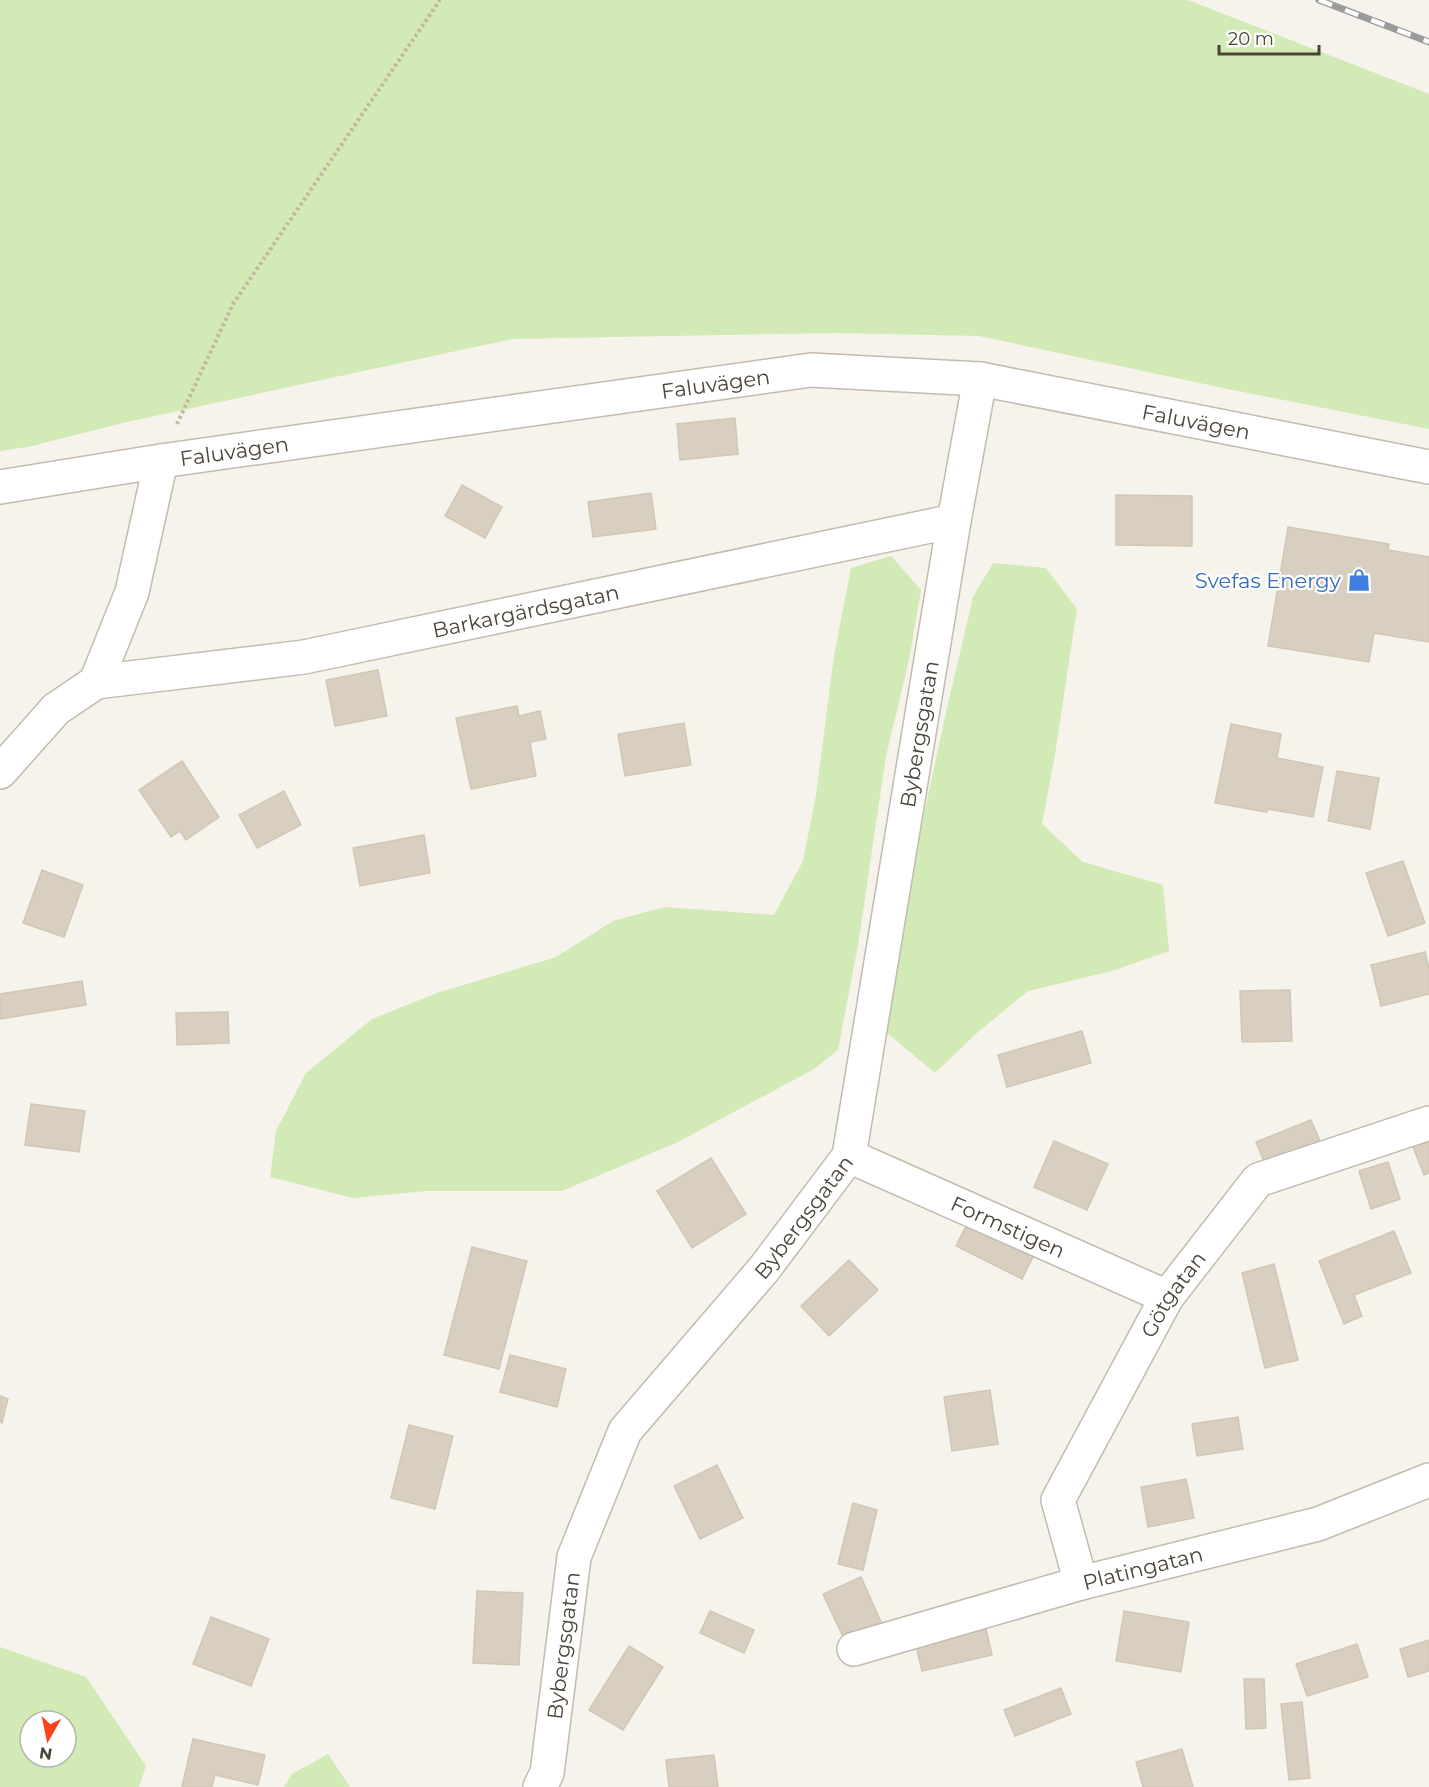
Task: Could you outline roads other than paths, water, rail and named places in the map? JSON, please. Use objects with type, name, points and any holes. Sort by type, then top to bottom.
[{"type":"street","name":"Faluvägen","points":[[0,487],[160,461],[811,370],[980,379],[1429,467]]},
{"type":"street","points":[[954,521],[980,379]]},
{"type":"street","points":[[96,682],[132,592],[160,461]]},
{"type":"street","name":"Barkargärdsgatan","points":[[0,772],[56,709],[96,682],[304,657],[954,521]]},
{"type":"street","name":"Bybergsgatan","points":[[540,1787],[547,1773],[574,1557],[625,1431],[764,1269],[849,1156],[954,521]]},
{"type":"street","name":"Götgatan","points":[[1081,1583],[1058,1500],[1167,1297],[1257,1180],[1429,1123]]},
{"type":"street","name":"Formstigen","points":[[849,1156],[1167,1297]]},
{"type":"street","name":"Platingatan","points":[[855,1649],[1081,1583],[1318,1524],[1429,1480]]},
{"type":"railway","points":[[1319,0],[1429,42]]},
{"type":"place","name":"Svefas Energy","points":[[1359,580]]}]
